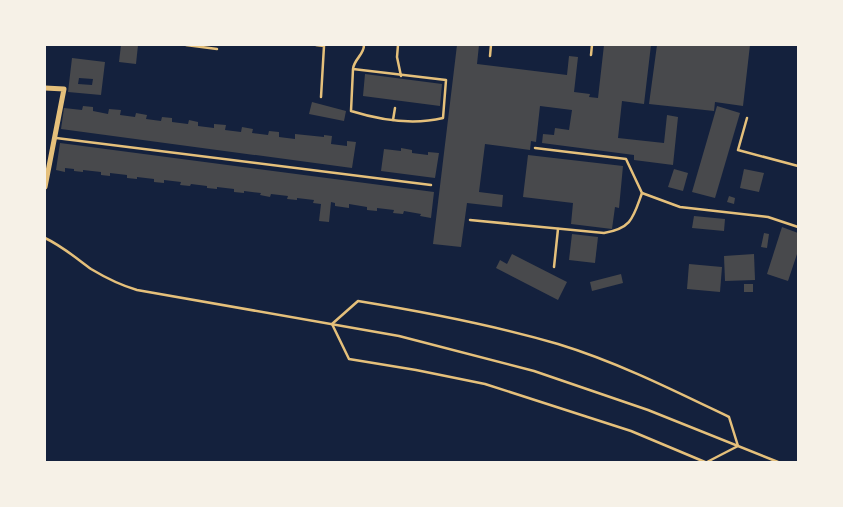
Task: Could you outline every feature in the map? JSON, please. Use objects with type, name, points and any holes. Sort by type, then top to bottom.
[{"type":"street","points":[[45,88],[64,89],[45,186]]},
{"type":"lane","points":[[186,45],[217,49]]},
{"type":"lane","points":[[316,45],[324,46],[321,98]]},
{"type":"lane","points":[[353,68],[402,76],[446,80],[443,118],[431,122],[393,120],[368,117],[351,111],[353,68],[354,63],[364,51],[364,45]]},
{"type":"lane","points":[[398,45],[397,57],[402,76]]},
{"type":"lane","points":[[490,56],[492,45]]},
{"type":"lane","points":[[591,55],[592,45]]},
{"type":"lane","points":[[393,120],[395,108]]},
{"type":"lane","points":[[747,118],[738,150],[798,166]]},
{"type":"lane","points":[[54,138],[431,185]]},
{"type":"lane","points":[[535,148],[626,159],[642,193],[680,207],[768,217],[798,227]]},
{"type":"lane","points":[[470,220],[604,233],[617,230],[630,222],[642,193]]},
{"type":"lane","points":[[554,267],[558,229]]},
{"type":"lane","points":[[45,238],[54,242],[92,270],[120,285],[137,290],[398,336],[534,371],[648,410],[778,462]]},
{"type":"lane","points":[[332,324],[358,301],[453,318],[558,344],[650,378],[729,417],[738,446]]},
{"type":"lane","points":[[332,324],[349,358],[485,384],[631,431],[706,462],[738,446]]},
{"type":"building","points":[[121,45],[138,45],[136,64],[119,62]]},
{"type":"building","points":[[457,45],[479,45],[477,64],[567,75],[569,56],[578,57],[574,92],[590,94],[589,97],[598,98],[604,45],[651,45],[644,104],[622,101],[618,138],[664,143],[667,115],[678,117],[673,165],[634,160],[634,155],[542,143],[543,134],[554,135],[555,128],[569,130],[572,110],[540,106],[536,142],[531,141],[530,150],[485,144],[479,192],[503,195],[502,207],[467,203],[461,247],[433,244]]},
{"type":"building","points":[[657,45],[750,45],[743,106],[715,102],[714,111],[649,104]]},
{"type":"building","points":[[72,58],[105,62],[101,95],[68,92]],"holes":[[[79,78],[93,79],[92,85],[78,84]]]},
{"type":"building","points":[[365,74],[442,84],[440,106],[363,96]]},
{"type":"building","points":[[312,102],[346,111],[344,121],[309,114]]},
{"type":"building","points":[[83,106],[93,107],[93,111],[108,114],[109,109],[121,110],[120,115],[135,117],[136,113],[147,115],[146,119],[161,121],[162,117],[172,118],[172,122],[188,124],[189,120],[198,122],[198,126],[214,128],[214,124],[226,125],[225,130],[241,132],[242,127],[253,129],[252,133],[268,135],[269,131],[279,132],[279,137],[295,139],[295,134],[332,136],[331,144],[347,146],[347,141],[356,142],[352,168],[61,129],[64,108],[82,110]]},
{"type":"building","points":[[717,106],[740,113],[715,198],[692,192]]},
{"type":"building","points":[[60,143],[434,192],[431,218],[404,211],[403,214],[393,213],[394,210],[377,208],[377,211],[367,210],[367,207],[349,204],[349,208],[335,206],[335,203],[331,202],[329,222],[319,221],[321,204],[313,203],[314,200],[287,199],[288,196],[271,194],[270,197],[260,195],[261,193],[234,192],[234,189],[207,188],[207,186],[191,184],[190,186],[180,185],[181,182],[164,180],[164,183],[154,182],[154,179],[127,178],[127,175],[110,173],[110,176],[101,175],[101,172],[74,171],[74,169],[65,168],[65,172],[56,170]]},
{"type":"building","points":[[401,148],[412,150],[412,153],[428,155],[428,152],[439,153],[435,178],[381,171],[384,149],[401,151]]},
{"type":"building","points":[[528,155],[623,166],[619,208],[615,207],[612,229],[571,224],[573,203],[523,197]]},
{"type":"building","points":[[674,169],[688,173],[683,191],[668,187]]},
{"type":"building","points":[[744,169],[764,173],[759,192],[740,188]]},
{"type":"building","points":[[729,196],[735,198],[734,204],[727,202]]},
{"type":"building","points":[[694,216],[725,219],[724,231],[692,228]]},
{"type":"building","points":[[782,227],[798,233],[798,251],[788,281],[767,274]]},
{"type":"building","points":[[764,233],[769,234],[767,248],[761,247]]},
{"type":"building","points":[[572,234],[598,237],[595,263],[569,260]]},
{"type":"building","points":[[512,254],[567,282],[558,300],[496,268],[500,260],[507,264]]},
{"type":"building","points":[[754,254],[755,280],[725,281],[724,256]]},
{"type":"building","points":[[689,264],[722,267],[720,292],[687,289]]},
{"type":"building","points":[[621,274],[623,283],[592,291],[590,282]]},
{"type":"building","points":[[744,284],[753,284],[753,292],[744,292]]}]
